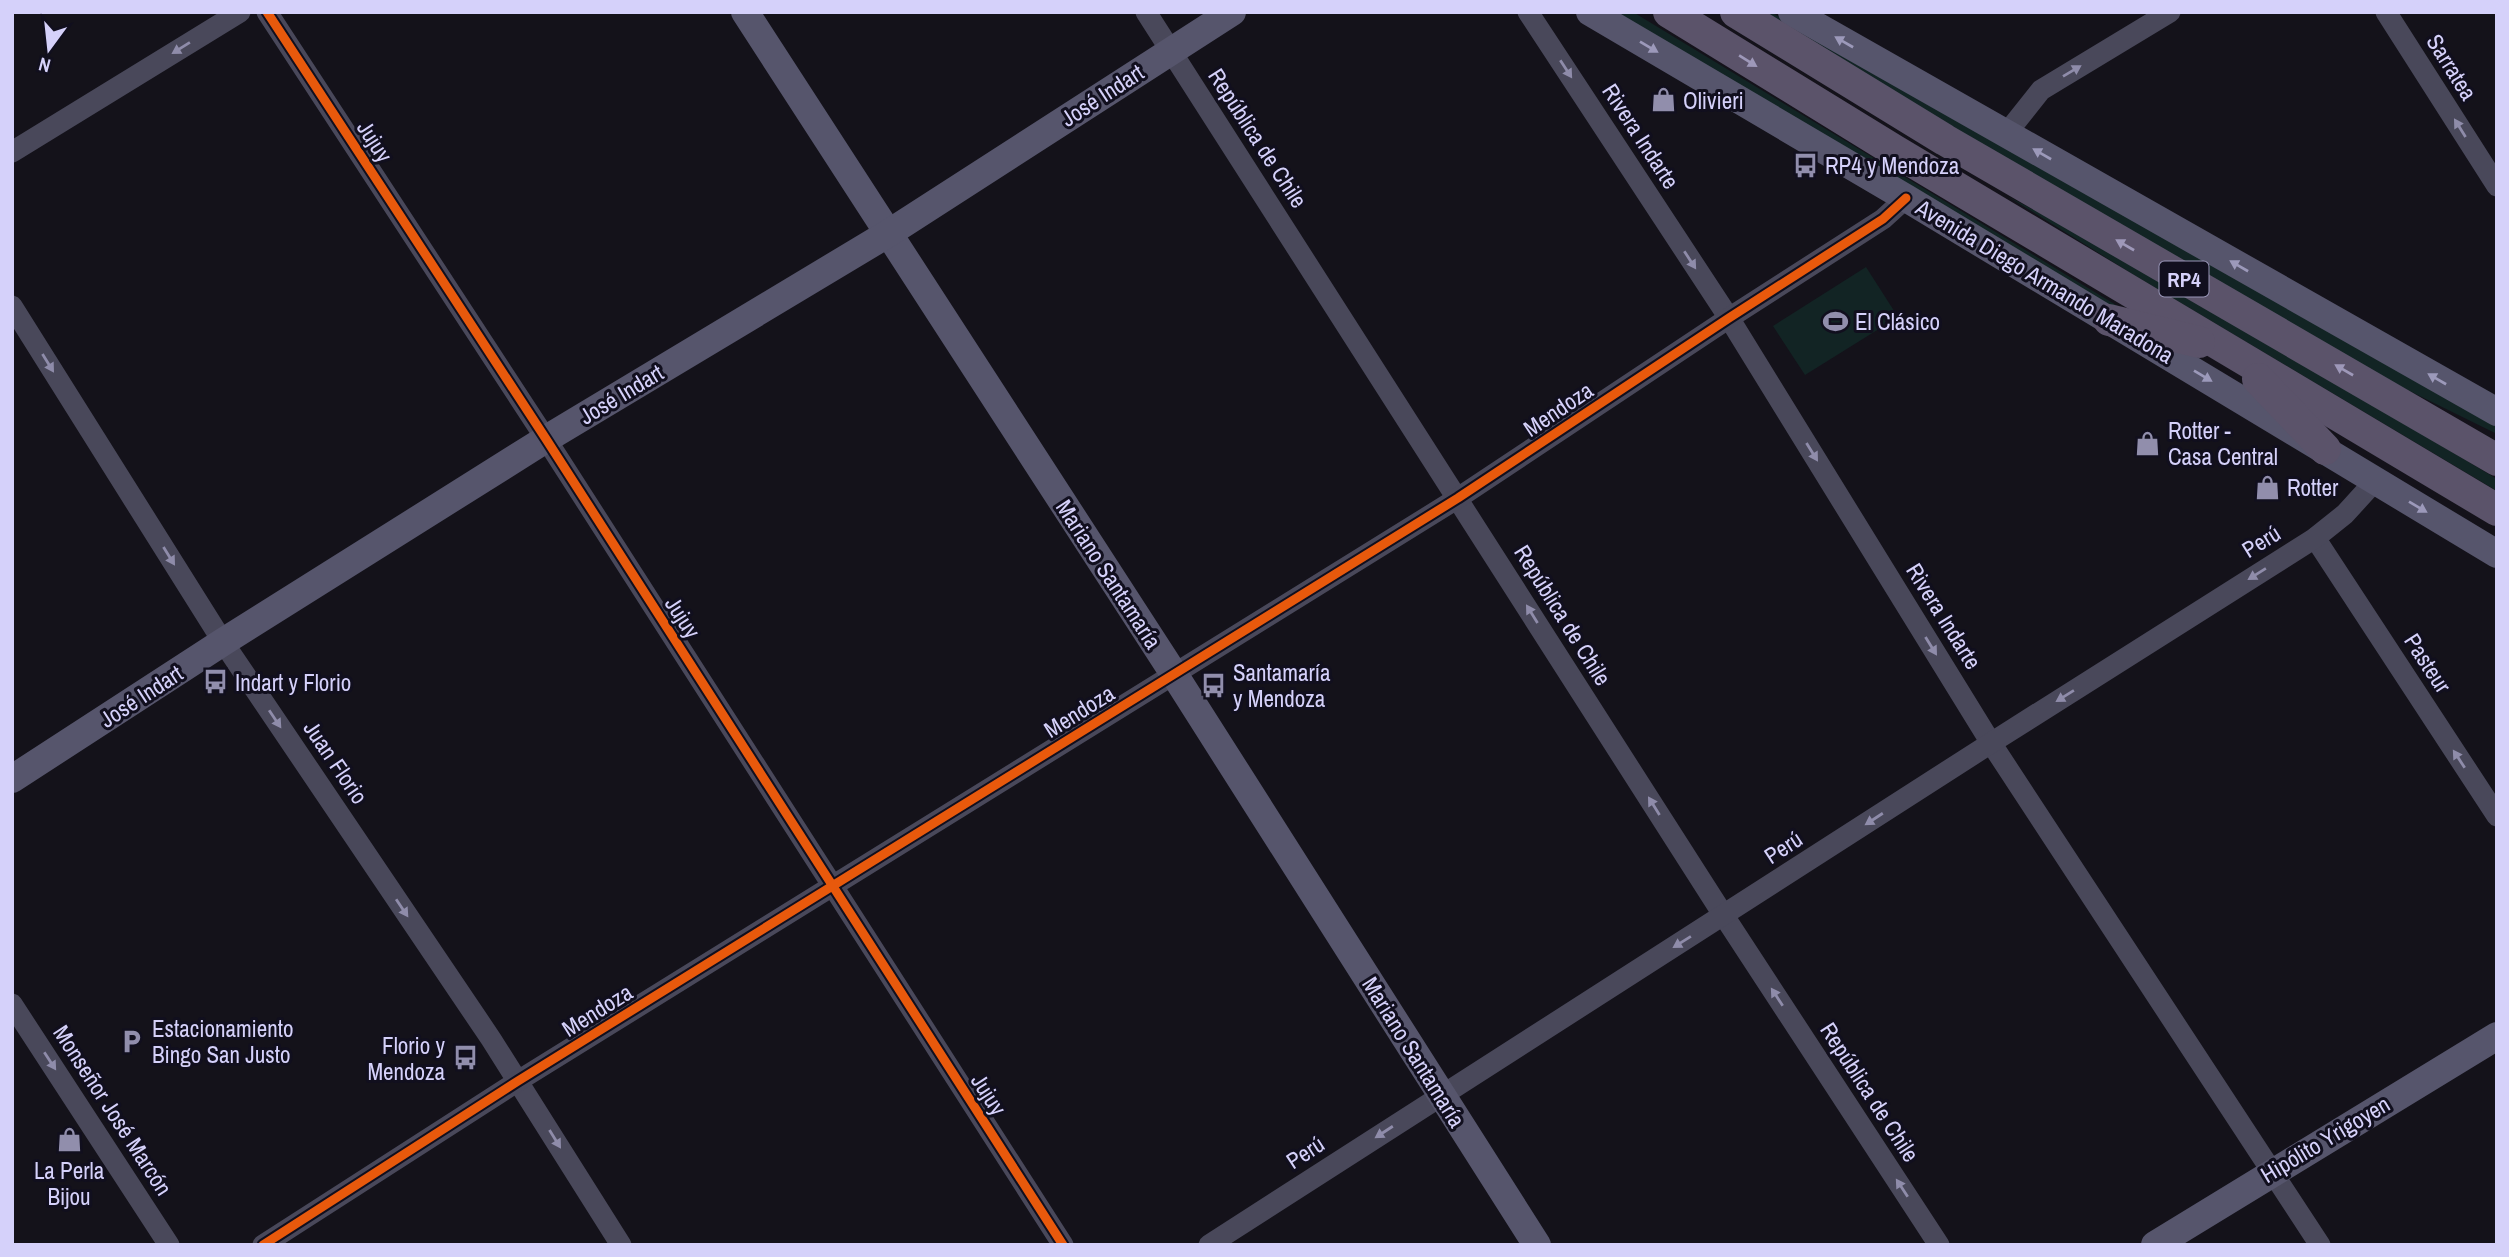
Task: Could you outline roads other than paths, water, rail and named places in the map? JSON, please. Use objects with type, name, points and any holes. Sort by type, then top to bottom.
[{"type":"main road","name":"Avenida Diego Armando Maradona","points":[[1669,12],[1928,172],[2497,510]]},
{"type":"main road","name":"RP4","points":[[1736,12],[1957,147],[2497,460]]},
{"type":"main road","points":[[2109,320],[2229,349],[2325,449]]},
{"type":"main road","points":[[2424,417],[2497,444]]},
{"type":"street","points":[[12,152],[240,12]]},
{"type":"street","name":"Jujuy","points":[[267,12],[546,439],[1063,1245]]},
{"type":"street","name":"Mariano Santamaría","points":[[745,12],[1174,674],[1537,1245]]},
{"type":"street","name":"República de Chile","points":[[1146,12],[1724,916],[1939,1245]]},
{"type":"street","name":"José Indart","points":[[12,779],[223,642],[546,439],[889,233],[1231,12]]},
{"type":"street","name":"Rivera Indarte","points":[[1528,12],[1729,318],[1991,743],[2320,1245]]},
{"type":"street","name":"Avenida Diego Armando Maradona","points":[[1590,12],[1906,198],[2497,554]]},
{"type":"street","points":[[1792,12],[2497,412]]},
{"type":"street","points":[[2006,134],[2041,90],[2170,12]]},
{"type":"street","name":"Sarratea","points":[[2386,12],[2497,186]]},
{"type":"street","name":"Mendoza","points":[[264,1245],[518,1081],[1458,498],[1883,219],[1906,198]]},
{"type":"street","name":"Juan Florio","points":[[12,306],[223,642],[518,1081],[621,1245]]},
{"type":"street","name":"Perú","points":[[1209,1245],[2315,538],[2345,514],[2375,481]]},
{"type":"street","name":"Pasteur","points":[[2315,538],[2497,816]]},
{"type":"street","name":"Monseñor José Marcón","points":[[12,1004],[169,1245]]},
{"type":"street","name":"Hipólito Yrigoyen","points":[[2155,1245],[2497,1036]]},
{"type":"place","name":"Olivieri","points":[[1663,100]]},
{"type":"place","name":"RP4 y Mendoza","points":[[1805,165]]},
{"type":"place","name":"El Clásico","points":[[1835,321]]},
{"type":"place","name":"Rotter - Casa Central","points":[[2148,443]]},
{"type":"place","name":"Rotter","points":[[2267,487]]},
{"type":"place","name":"Indart y Florio","points":[[215,682]]},
{"type":"place","name":"Santamaría y Mendoza","points":[[1213,685]]},
{"type":"place","name":"Estacionamiento Bingo San Justo","points":[[132,1041]]},
{"type":"place","name":"Florio y Mendoza","points":[[465,1058]]},
{"type":"place","name":"La Perla Bijou","points":[[69,1140]]}]
